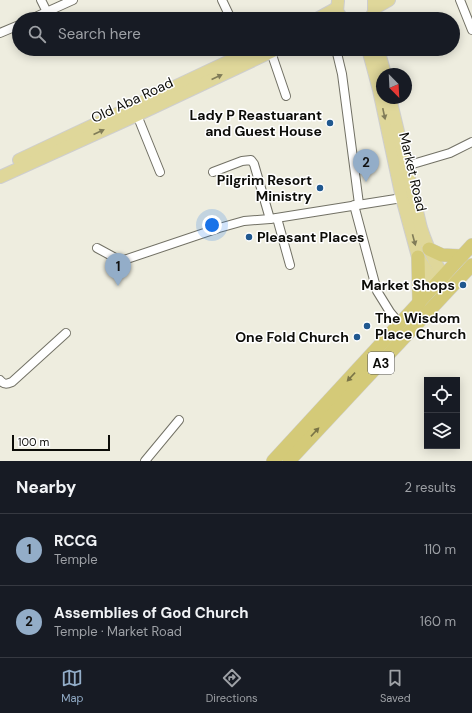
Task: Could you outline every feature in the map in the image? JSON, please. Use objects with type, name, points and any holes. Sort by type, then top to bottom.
[{"type":"highway","name":"A3","points":[[289,461],[467,260],[472,245]]},
{"type":"highway","points":[[429,249],[442,255],[467,260]]},
{"type":"highway","points":[[418,257],[419,304]]},
{"type":"highway","name":"A3","points":[[273,461],[419,304],[444,285]]},
{"type":"main road","points":[[373,12],[389,0]]},
{"type":"main road","points":[[326,12],[337,4]]},
{"type":"main road","name":"Old Aba Road","points":[[0,168],[236,56]]},
{"type":"main road","name":"Old Aba Road","points":[[0,177],[138,115],[261,56]]},
{"type":"main road","name":"Market Road","points":[[370,56],[379,90],[402,198],[418,257],[444,285]]},
{"type":"main road","points":[[380,56],[383,68]]},
{"type":"main road","name":"Market Road","points":[[391,104],[421,228],[444,285]]},
{"type":"street","points":[[41,0],[47,12],[73,0]]},
{"type":"street","points":[[222,0],[228,12]]},
{"type":"street","points":[[460,0],[472,30]]},
{"type":"street","points":[[0,33],[12,28]]},
{"type":"street","points":[[276,56],[286,96]]},
{"type":"street","points":[[338,56],[342,74],[356,205],[377,291],[390,312],[400,324]]},
{"type":"street","points":[[138,115],[160,172]]},
{"type":"street","points":[[406,166],[450,153],[472,142]]},
{"type":"street","points":[[213,172],[242,161],[251,160],[254,164],[290,264]]},
{"type":"street","points":[[97,248],[105,254],[121,261],[219,228],[244,222],[274,219],[402,198]]},
{"type":"street","points":[[0,380],[3,383],[8,384],[12,382],[66,333]]},
{"type":"street","points":[[144,461],[179,420]]},
{"type":"place","name":"Lady P Reastuarant and Guest House","points":[[330,123]]},
{"type":"place","name":"Assemblies of God Church","points":[[366,182]]},
{"type":"place","name":"Pilgrim Resort Ministry","points":[[320,188]]},
{"type":"place","name":"Pleasant Places","points":[[249,237]]},
{"type":"place","name":"Market Shops","points":[[463,285]]},
{"type":"place","name":"RCCG","points":[[118,286]]},
{"type":"place","name":"The Wisdom Place Church","points":[[367,326]]},
{"type":"place","name":"One Fold Church","points":[[357,337]]}]
